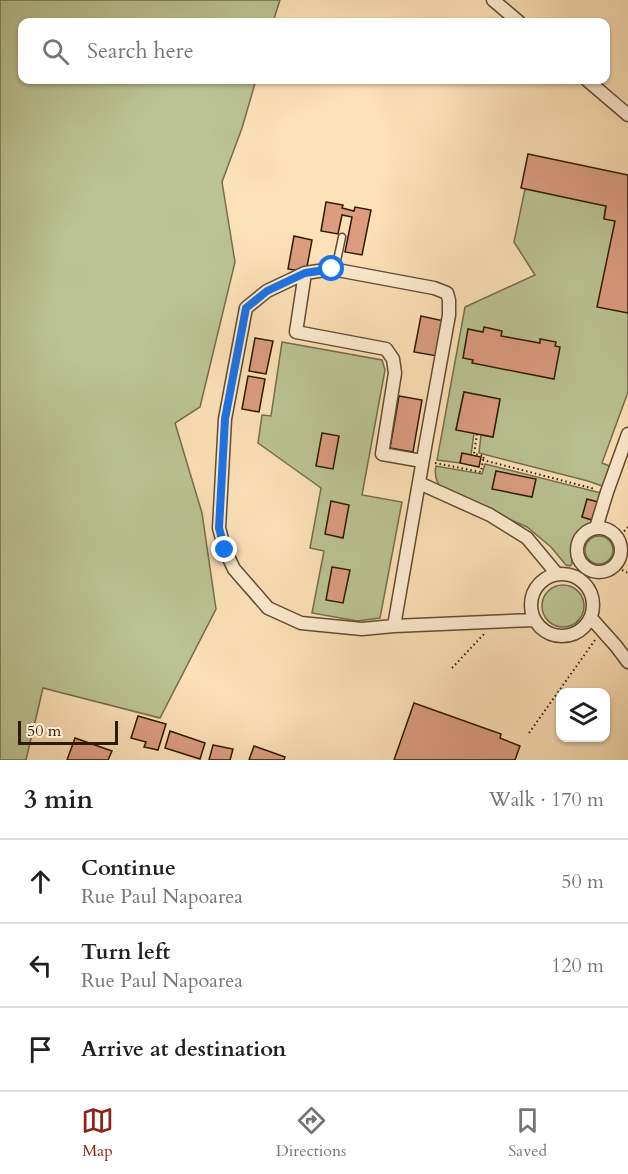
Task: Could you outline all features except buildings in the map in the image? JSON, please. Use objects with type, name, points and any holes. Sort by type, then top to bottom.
[{"type":"street","points":[[493,0],[514,18]]},
{"type":"street","points":[[591,84],[628,115]]},
{"type":"street","points":[[394,626],[449,315],[449,300],[447,293],[434,288],[335,270],[305,273],[267,291],[246,308],[225,419],[219,528],[225,550],[234,568],[268,608],[301,623],[362,629],[534,620]]},
{"type":"street","points":[[305,273],[296,332],[386,349],[393,359],[395,373],[382,454],[423,461]]},
{"type":"street","points":[[596,528],[606,492],[628,434]]},
{"type":"street","points":[[419,483],[490,515],[527,538],[556,574]]},
{"type":"street","points":[[603,528],[610,530],[618,538],[625,553],[608,570],[594,572],[584,565],[578,556],[579,541],[589,530],[603,528]]},
{"type":"street","points":[[576,577],[584,565]]},
{"type":"street","points":[[556,574],[576,577],[584,582],[593,599],[594,608],[586,626],[568,636],[558,636],[540,628],[531,611],[532,594],[538,585],[546,578],[556,574]]},
{"type":"street","points":[[591,618],[628,663]]},
{"type":"lane","points":[[335,270],[342,237]]},
{"type":"path","points":[[423,461],[481,472],[484,456],[474,454],[477,434]]},
{"type":"path","points":[[483,460],[606,492]]},
{"type":"path","points":[[618,538],[628,526]]},
{"type":"path","points":[[614,566],[628,573]]},
{"type":"path","points":[[452,668],[496,621]]},
{"type":"path","points":[[529,733],[602,630]]},
{"type":"green space","points":[[0,0],[280,0],[274,18],[18,18],[18,84],[255,84],[242,128],[222,182],[235,262],[200,407],[175,423],[202,513],[216,609],[160,718],[43,688],[26,760],[0,760]]},
{"type":"green space","points":[[525,189],[606,206],[604,218],[615,221],[628,313],[628,392],[602,463],[612,467],[605,487],[479,453],[481,435],[493,437],[500,399],[464,392],[456,429],[474,433],[471,455],[462,454],[460,463],[437,460],[465,307],[535,275],[514,242]]},
{"type":"green space","points":[[282,342],[382,360],[385,370],[362,495],[402,502],[380,618],[357,621],[312,613],[324,551],[310,548],[321,488],[258,443],[262,415],[271,416]]},
{"type":"green space","points":[[485,464],[601,493],[598,502],[582,516],[592,520],[591,524],[579,531],[574,540],[570,566],[566,565],[551,547],[527,527],[442,489],[438,484],[436,466],[482,474]]},
{"type":"green space","points":[[599,536],[609,540],[613,550],[609,560],[599,564],[589,560],[585,550],[589,540]]},
{"type":"green space","points":[[563,585],[578,591],[584,606],[578,621],[563,627],[548,621],[542,606],[548,591]]},
{"type":"route","points":[[225,550],[219,528],[225,419],[246,308],[267,291],[305,273],[332,269]]}]
